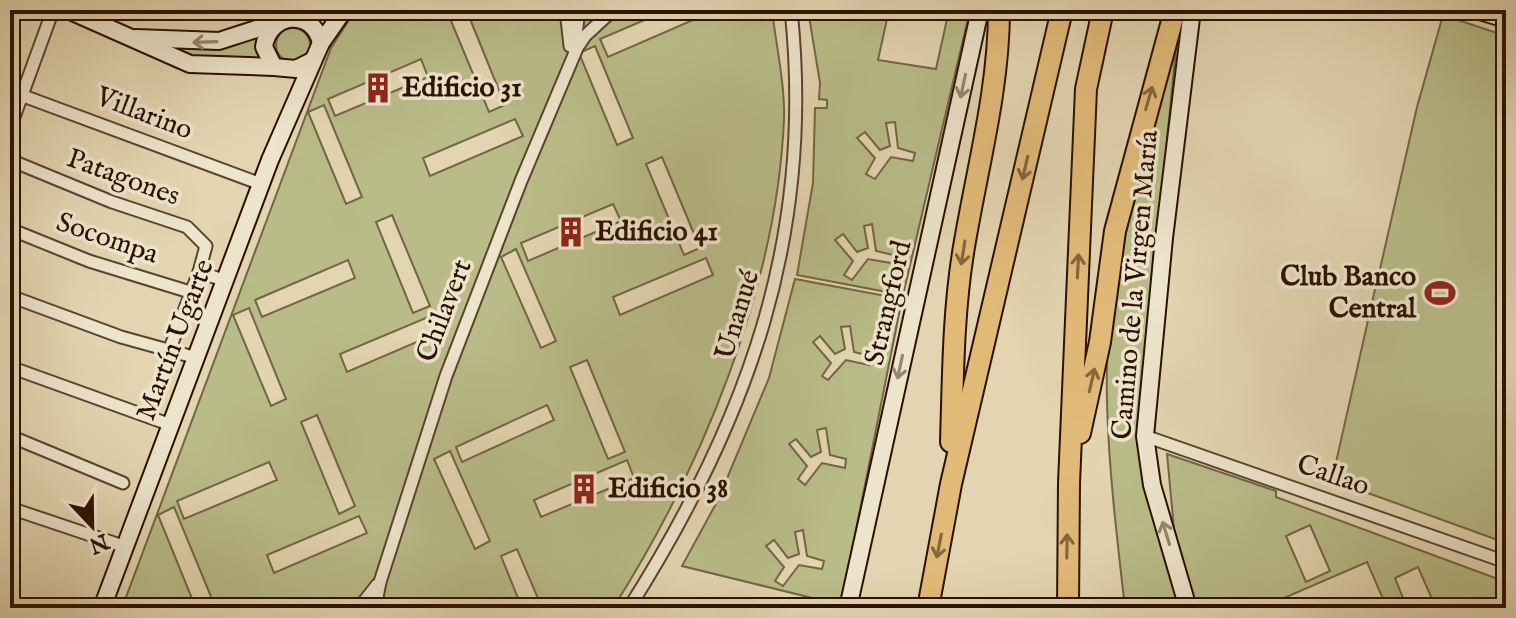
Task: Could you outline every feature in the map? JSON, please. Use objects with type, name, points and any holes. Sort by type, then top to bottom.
[{"type":"highway","points":[[951,484],[954,324],[995,71],[999,10]]},
{"type":"highway","points":[[928,608],[951,484],[1062,10]]},
{"type":"highway","points":[[1068,608],[1069,483],[1086,89],[1103,10]]},
{"type":"highway","points":[[1069,483],[1100,342],[1115,231],[1175,10]]},
{"type":"street","points":[[10,128],[53,10]]},
{"type":"street","points":[[68,10],[170,58],[190,64],[296,69],[312,61]]},
{"type":"street","points":[[133,38],[219,41],[304,10]]},
{"type":"street","name":"Martín Ugarte","points":[[102,608],[261,184],[312,61],[344,10]]},
{"type":"street","points":[[566,10],[570,63]]},
{"type":"street","points":[[570,63],[580,22],[579,10]]},
{"type":"street","points":[[570,63],[585,36],[613,10]]},
{"type":"street","name":"Unanué","points":[[629,608],[684,518],[717,454],[777,273],[794,176],[798,85],[791,10]]},
{"type":"street","name":"Strangford","points":[[848,608],[980,10]]},
{"type":"street","name":"Camino de la Virgen María","points":[[1188,608],[1152,485],[1145,436],[1164,238],[1192,10]]},
{"type":"street","points":[[1476,10],[1506,19]]},
{"type":"street","points":[[278,22],[307,21],[319,34],[321,43]]},
{"type":"street","points":[[278,22],[264,47],[276,68],[295,82],[299,91]]},
{"type":"street","name":"Chilavert","points":[[375,608],[380,582],[446,376],[570,63]]},
{"type":"street","name":"Villarino","points":[[10,91],[261,184]]},
{"type":"street","name":"Patagones","points":[[10,160],[112,202],[187,227],[206,246],[199,272]]},
{"type":"street","name":"Socompa","points":[[10,229],[89,261],[190,292]]},
{"type":"street","points":[[169,351],[199,272],[226,281]]},
{"type":"street","points":[[10,296],[197,358]]},
{"type":"street","points":[[10,367],[171,425]]},
{"type":"street","points":[[10,436],[123,483]]},
{"type":"street","name":"Callao","points":[[1145,436],[1506,562]]},
{"type":"street","points":[[10,508],[126,547]]},
{"type":"street","name":"Chilavert","points":[[359,608],[380,582]]},
{"type":"green space","points":[[374,10],[668,10],[600,39],[608,57],[700,17],[698,10],[772,10],[782,78],[784,119],[778,182],[767,246],[750,310],[704,436],[646,554],[613,608],[542,608],[517,549],[501,556],[522,608],[122,608],[331,48],[351,17]],"holes":[[[468,14],[505,105],[489,112],[451,21]],[[595,46],[633,138],[617,145],[579,53]],[[421,59],[428,77],[335,116],[328,99]],[[324,105],[362,197],[346,204],[308,112]],[[515,119],[523,136],[430,176],[423,158]],[[662,157],[700,248],[684,255],[646,164]],[[613,204],[621,221],[528,261],[521,243]],[[392,215],[430,306],[413,313],[376,222]],[[516,249],[556,341],[541,348],[501,257]],[[706,258],[713,275],[620,315],[613,297]],[[348,260],[355,278],[262,317],[255,300]],[[249,308],[286,399],[271,406],[233,315]],[[433,315],[440,332],[347,372],[340,354]],[[587,360],[625,452],[608,459],[570,367]],[[547,405],[554,420],[462,462],[456,447]],[[317,415],[355,506],[339,514],[301,422]],[[450,451],[490,541],[475,549],[434,459]],[[627,460],[634,478],[541,517],[534,500]],[[269,462],[277,480],[184,519],[177,501]],[[174,507],[212,599],[195,606],[158,515]],[[359,516],[367,533],[274,573],[267,555]]]},
{"type":"green space","points":[[808,10],[889,10],[878,60],[936,69],[949,10],[970,10],[903,295],[797,275],[813,183],[815,108],[827,108],[827,100],[819,99],[820,83]],"holes":[[[895,122],[898,148],[915,153],[913,161],[891,157],[875,179],[866,174],[875,158],[857,138],[865,132],[880,150],[890,146],[886,123]],[[872,224],[876,251],[893,255],[891,263],[868,259],[852,280],[844,275],[853,261],[835,240],[843,234],[857,252],[868,248],[864,226]]]},
{"type":"green space","name":"Club Banco Central","points":[[1443,15],[1506,36],[1506,543],[1332,480],[1378,276],[1376,271],[1380,269],[1417,107]]},
{"type":"green space","points":[[293,28],[305,33],[310,45],[305,57],[293,62],[281,57],[276,45],[281,33]]},
{"type":"green space","points":[[1178,28],[1138,435],[1145,487],[1181,608],[1125,608],[1110,468],[1108,326],[1127,207]]},
{"type":"green space","points":[[255,36],[262,62],[205,63],[145,43]]},
{"type":"green space","points":[[795,279],[902,299],[841,605],[682,566],[718,500],[769,378]],"holes":[[[850,326],[854,352],[870,356],[869,365],[846,360],[828,380],[822,376],[831,363],[813,342],[820,336],[835,354],[845,349],[841,327]],[[826,428],[830,455],[846,459],[845,468],[822,463],[805,485],[798,479],[807,466],[789,444],[796,439],[811,457],[821,452],[817,430]],[[803,530],[807,556],[824,561],[822,569],[799,565],[783,586],[775,581],[784,567],[766,546],[774,540],[788,558],[799,554],[795,532]]]},
{"type":"green space","points":[[1167,454],[1276,491],[1276,497],[1506,582],[1506,608],[1436,608],[1418,567],[1395,578],[1407,608],[1387,608],[1367,562],[1270,604],[1271,608],[1197,608],[1174,529]],"holes":[[[1310,525],[1330,571],[1306,582],[1286,536]]]},
{"type":"place","name":"Edificio 31","points":[[378,88]]},
{"type":"place","name":"Edificio 41","points":[[571,232]]},
{"type":"place","name":"Club Banco Central","points":[[1440,293]]},
{"type":"place","name":"Edificio 38","points":[[584,489]]}]
